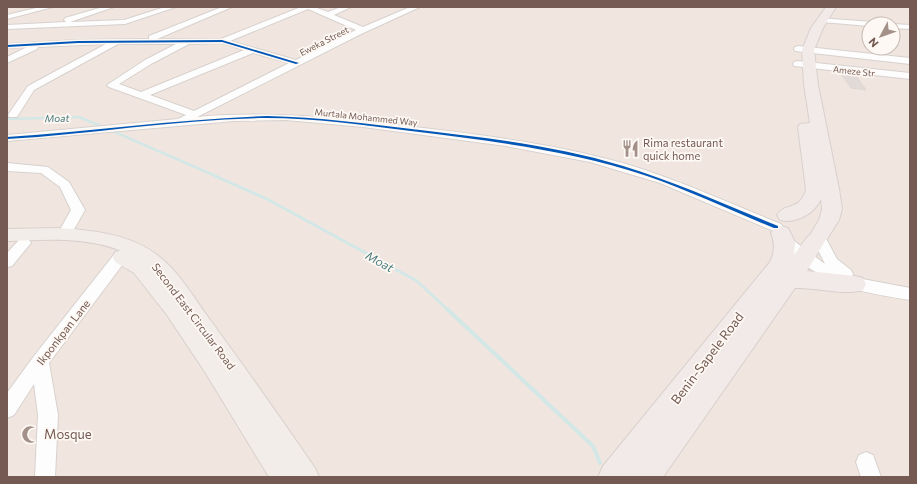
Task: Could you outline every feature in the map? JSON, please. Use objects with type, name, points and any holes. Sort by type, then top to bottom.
[{"type":"highway","points":[[781,227],[808,206],[813,200],[815,190],[799,87],[803,65],[803,49],[810,42],[825,11]]},
{"type":"highway","name":"Benin-Sapele Road","points":[[644,477],[815,242],[829,220],[832,209],[830,189],[803,65]]},
{"type":"highway","points":[[781,227],[794,215],[809,221],[819,229],[815,242]]},
{"type":"highway","name":"Benin-Sapele Road","points":[[614,477],[780,265],[786,250],[781,227]]},
{"type":"highway","points":[[787,280],[808,279],[865,286]]},
{"type":"main road","name":"Second East Circular Road","points":[[13,241],[64,236],[86,236],[108,240],[138,251],[156,263],[225,358],[306,477]]},
{"type":"main road","name":"Second East Circular Road","points":[[13,241],[98,248],[121,256],[142,268],[174,309],[214,365],[284,477]]},
{"type":"street","points":[[7,17],[48,7]]},
{"type":"street","points":[[54,24],[110,7]]},
{"type":"street","points":[[7,27],[125,22],[172,7]]},
{"type":"street","points":[[143,41],[228,7]]},
{"type":"street","points":[[222,41],[308,7]]},
{"type":"street","name":"Eweka Street","points":[[179,122],[360,30],[359,27],[330,14],[308,7]]},
{"type":"street","points":[[330,14],[347,7]]},
{"type":"street","points":[[358,32],[416,7]]},
{"type":"street","points":[[825,11],[861,21]]},
{"type":"street","points":[[7,46],[42,43],[222,41],[297,63]]},
{"type":"street","points":[[13,115],[31,88],[117,42]]},
{"type":"street","points":[[187,42],[148,62],[112,84],[140,96],[193,114]]},
{"type":"street","points":[[7,60],[42,43]]},
{"type":"street","points":[[803,49],[910,61]]},
{"type":"street","points":[[140,96],[252,50]]},
{"type":"street","name":"Ameze Str","points":[[803,65],[910,76]]},
{"type":"street","name":"Murtala Mohammed Way","points":[[7,138],[54,135],[226,118],[267,117],[321,119],[498,140],[596,160],[647,174],[715,200],[815,242],[837,277],[865,286]]},
{"type":"street","points":[[7,167],[44,170],[65,185],[78,210],[64,236]]},
{"type":"street","points":[[7,262],[13,241]]},
{"type":"street","points":[[815,242],[833,266],[865,286],[910,294]]},
{"type":"street","name":"Ikponkpan Lane","points":[[7,409],[40,361],[121,256]]},
{"type":"street","points":[[40,361],[48,415],[45,477]]},
{"type":"shaded area","points":[[7,7],[910,7],[910,477],[7,477]]},
{"type":"building","points":[[840,73],[855,74],[866,90],[851,88]]},
{"type":"waterway","name":"Moat","points":[[7,119],[79,117],[103,127]]},
{"type":"waterway","name":"Moat","points":[[110,130],[218,177]]},
{"type":"waterway","name":"Moat","points":[[215,176],[267,199],[417,281],[448,310]]},
{"type":"waterway","name":"Moat","points":[[447,309],[593,446],[600,463]]},
{"type":"cycle path","points":[[7,46],[78,42],[222,41],[297,63]]},
{"type":"cycle path","points":[[7,138],[234,118],[286,117],[363,124],[449,134],[564,152],[620,166],[648,175],[776,227]]},
{"type":"place","name":"Rima restaurant quick home","points":[[630,148]]},
{"type":"place","name":"Mosque","points":[[31,434]]}]
